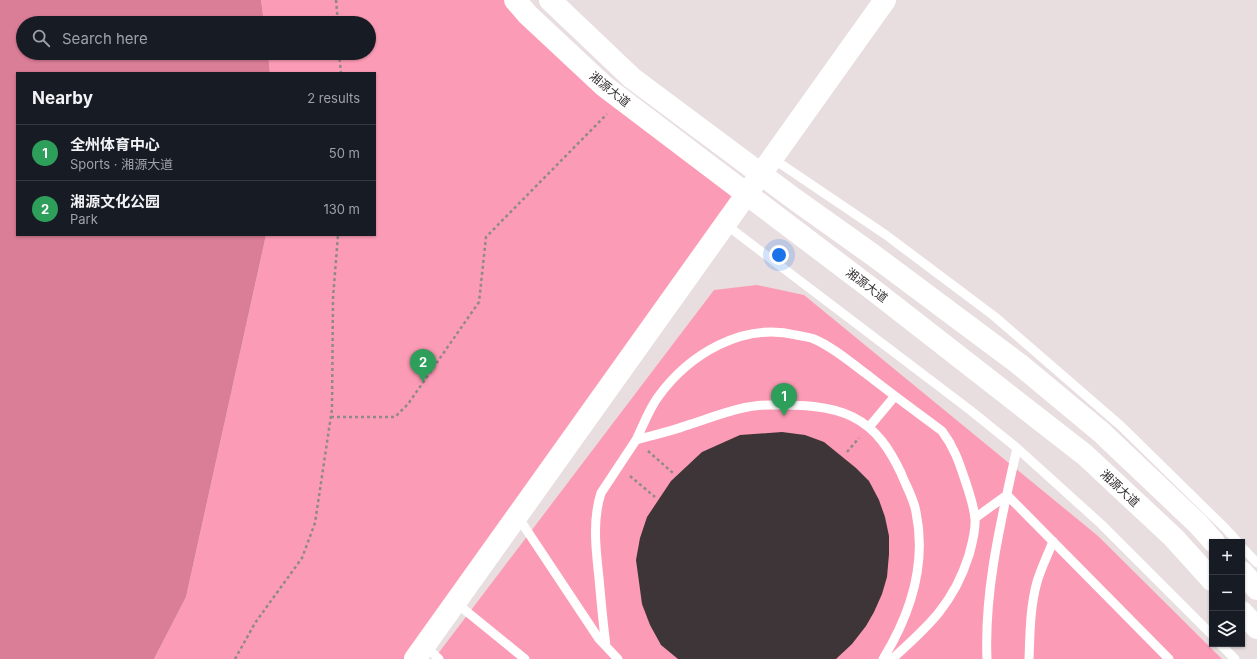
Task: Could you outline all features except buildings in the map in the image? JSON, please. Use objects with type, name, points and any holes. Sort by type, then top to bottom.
[{"type":"main road","name":"湘源大道","points":[[515,0],[528,15],[604,86],[889,302],[1086,455],[1172,537],[1209,577]]},
{"type":"main road","name":"湘源大道","points":[[550,0],[632,78],[766,166],[874,255],[1019,364],[1101,432],[1198,524],[1211,539]]},
{"type":"main road","points":[[426,654],[455,602],[885,0]]},
{"type":"main road","points":[[1245,575],[1257,589]]},
{"type":"main road","points":[[1245,615],[1257,628]]},
{"type":"lane","points":[[766,166],[886,235],[994,316],[1121,426],[1235,539]]},
{"type":"lane","points":[[725,224],[970,410],[1017,448],[1101,524],[1209,633]]},
{"type":"lane","points":[[606,646],[596,555],[595,526],[598,502],[601,493],[636,440],[657,398],[668,383],[686,366],[705,352],[727,341],[768,332],[787,333],[812,338],[833,349],[942,431],[951,443],[959,461],[968,487],[975,518],[975,530],[966,563],[952,594],[934,620],[892,659]]},
{"type":"lane","points":[[869,427],[895,396]]},
{"type":"lane","points":[[636,440],[683,427],[721,414],[765,405],[824,408],[841,412],[853,417],[869,427],[885,443],[897,464],[916,511],[919,533],[918,571],[913,594],[902,625],[883,659]]},
{"type":"lane","points":[[987,659],[986,634],[991,583],[999,529],[1017,448]]},
{"type":"lane","points":[[975,518],[1007,495]]},
{"type":"lane","points":[[1007,495],[1169,659]]},
{"type":"lane","points":[[517,516],[599,639],[618,659]]},
{"type":"lane","points":[[1029,659],[1032,601],[1037,581],[1053,541]]},
{"type":"lane","points":[[1245,550],[1257,563]]},
{"type":"lane","points":[[455,602],[525,659]]},
{"type":"lane","points":[[1223,647],[1235,659]]},
{"type":"path","points":[[336,0],[337,16]]},
{"type":"path","points":[[339,60],[340,72]]},
{"type":"path","points":[[331,417],[395,417],[408,404],[479,302],[486,238],[622,99]]},
{"type":"path","points":[[235,659],[255,624],[302,558],[315,523],[332,409],[333,298],[338,236]]},
{"type":"path","points":[[636,440],[673,472]]},
{"type":"path","points":[[619,466],[654,497]]},
{"type":"shaded area","points":[[0,0],[261,0],[263,16],[16,16],[16,60],[269,60],[270,72],[16,72],[16,236],[266,236],[186,597],[154,659],[0,659]]},
{"type":"shaded area","points":[[261,0],[515,0],[747,193],[415,659],[154,659],[186,597],[266,236],[376,236],[376,72],[270,72],[269,60],[376,60],[376,16],[263,16]]},
{"type":"shaded area","points":[[757,285],[804,295],[1098,536],[1222,659],[434,659],[714,290]]},
{"type":"place","name":"湘源文化公园","points":[[423,382]]},
{"type":"place","name":"全州体育中心","points":[[784,416]]}]
